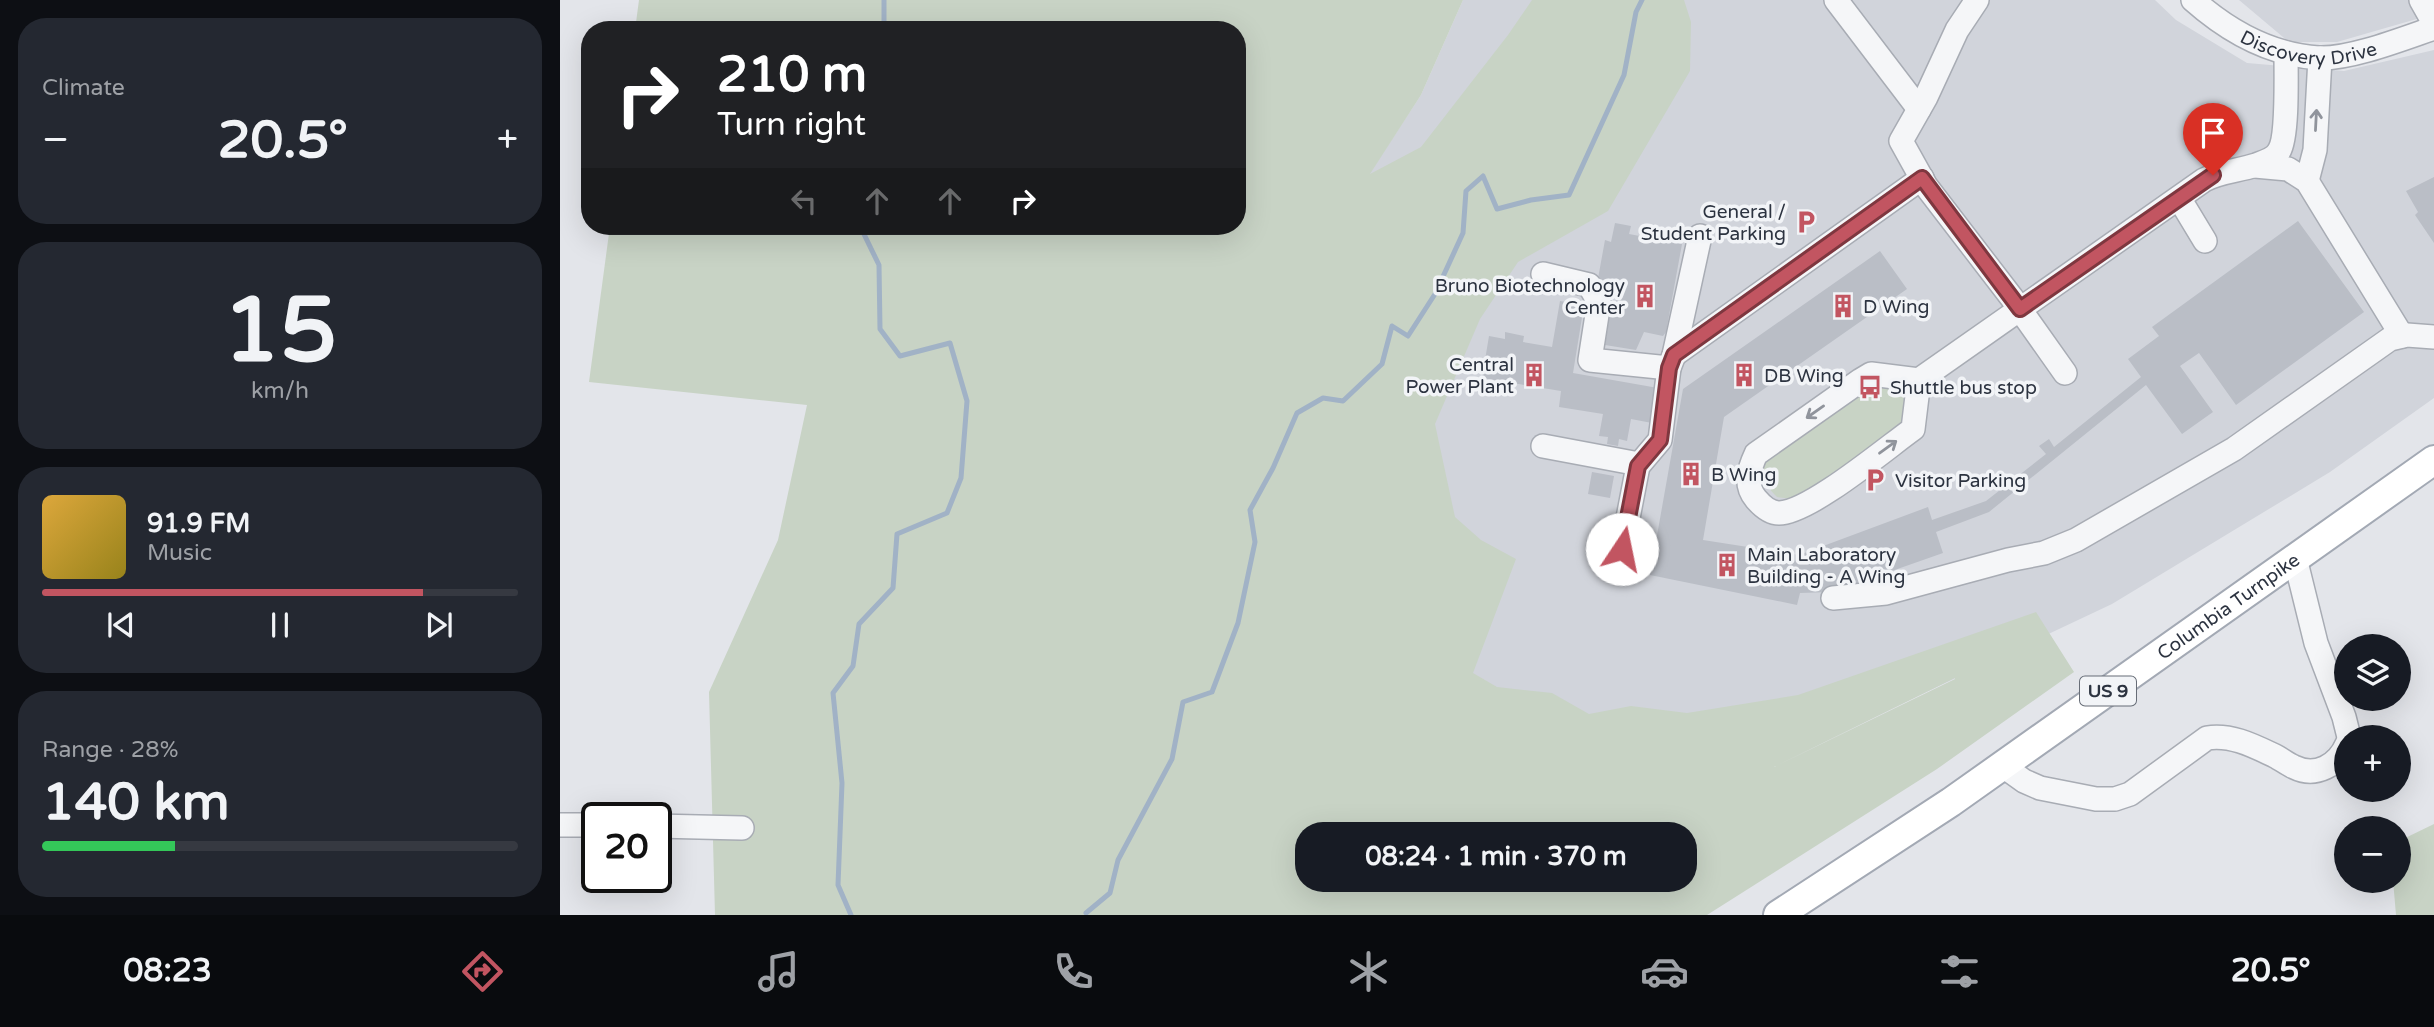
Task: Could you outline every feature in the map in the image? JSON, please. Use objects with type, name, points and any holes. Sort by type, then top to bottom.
[{"type":"main road","name":"Columbia Turnpike","points":[[1778,915],[1903,835],[2434,460]]},
{"type":"street","points":[[1836,0],[1919,109]]},
{"type":"street","points":[[1977,0],[1957,30],[1901,141],[1922,178],[2065,373]]},
{"type":"street","name":"Discovery Drive","points":[[2193,0],[2233,31],[2286,53],[2320,58],[2352,53],[2434,26]]},
{"type":"street","points":[[2421,0],[2434,26]]},
{"type":"street","points":[[1919,380],[1913,429],[1810,503],[1782,513],[1773,512],[1765,508],[1750,491],[1749,468],[1756,454],[1861,380],[1871,374],[1919,380],[2213,175],[2252,166],[2269,160],[2279,152],[2284,136],[2286,53]]},
{"type":"street","points":[[2307,181],[2315,150],[2320,58]]},
{"type":"street","points":[[2280,147],[2284,163],[2288,169],[2307,181],[2402,336]]},
{"type":"street","points":[[2252,166],[2288,169]]},
{"type":"street","points":[[1543,274],[1589,285],[1599,303],[1590,360],[1672,361],[1922,178]]},
{"type":"street","points":[[2179,198],[2205,241]]},
{"type":"street","points":[[1622,549],[1639,464],[1660,440],[1672,361],[1700,236]]},
{"type":"street","points":[[1833,598],[1886,593],[2008,559],[2044,553],[2077,540],[2234,449],[2390,339],[2402,336],[2434,337]]},
{"type":"street","points":[[1543,446],[1639,464]]},
{"type":"street","points":[[2295,558],[2316,643],[2346,725]]},
{"type":"street","points":[[2003,765],[2024,781],[2040,788],[2096,799],[2115,799],[2130,794],[2207,738],[2220,736],[2236,740],[2276,756],[2296,769],[2314,771],[2334,763]]},
{"type":"street","points":[[560,824],[581,825]]},
{"type":"street","points":[[672,827],[742,828]]},
{"type":"shaded area","points":[[1463,0],[2155,0],[2176,20],[2247,63],[2344,71],[2434,50],[2434,398],[2330,472],[2112,604],[1850,728],[1706,800],[1510,822],[1163,488],[1421,95]]},
{"type":"shaded area","points":[[2239,0],[2434,0],[2434,14],[2337,42],[2289,42]]},
{"type":"green space","points":[[639,0],[1463,0],[1421,95],[1370,174],[1421,147],[1532,0],[1684,0],[1691,22],[1690,71],[1608,211],[1518,262],[1480,319],[1435,424],[1455,517],[1481,540],[1516,559],[1473,673],[1497,687],[1552,693],[1589,714],[1631,706],[1687,713],[1798,695],[2036,612],[2074,672],[1937,769],[1707,915],[715,915],[709,692],[778,540],[807,405],[589,382],[609,235],[1246,235],[1246,21],[636,21]],"holes":[[[1955,678],[1955,679],[1774,767]]]},
{"type":"green space","points":[[1872,384],[1889,387],[1900,393],[1905,404],[1904,422],[1810,493],[1793,499],[1777,497],[1764,477],[1768,454]]},
{"type":"green space","points":[[2434,824],[2434,915],[2396,915],[2394,893],[2411,893],[2411,835]]},
{"type":"building","points":[[2434,177],[2434,243],[2415,215],[2418,212],[2406,191]]},
{"type":"building","points":[[2298,221],[2364,312],[2236,405],[2199,353],[2180,366],[2213,412],[2182,434],[2146,385],[1989,512],[1936,532],[1943,553],[1832,592],[1800,593],[1797,605],[1650,575],[1683,389],[1880,251],[1907,289],[1724,417],[1703,540],[1799,555],[1928,507],[1932,520],[1986,501],[2046,454],[2039,446],[2049,439],[2054,447],[2141,377],[2128,359],[2159,336],[2152,327]]},
{"type":"building","name":"Bruno Biotechnology Center","points":[[1615,223],[1631,226],[1629,234],[1682,244],[1666,332],[1663,336],[1644,332],[1636,350],[1605,345],[1611,307],[1615,308],[1619,285],[1597,284],[1605,240],[1611,242]]},
{"type":"building","name":"Central Power Plant","points":[[1560,301],[1584,305],[1573,373],[1658,388],[1652,423],[1631,419],[1627,441],[1619,439],[1618,446],[1607,444],[1608,437],[1599,436],[1603,414],[1559,407],[1561,391],[1482,378],[1489,336],[1505,339],[1505,332],[1524,336],[1523,342],[1552,347]]},
{"type":"building","points":[[1592,472],[1614,476],[1610,498],[1588,494]]},
{"type":"waterway","points":[[884,0],[884,21]]},
{"type":"waterway","points":[[1086,913],[1110,893],[1118,860],[1172,759],[1183,702],[1212,692],[1238,623],[1255,542],[1250,510],[1273,468],[1297,413],[1323,398],[1343,401],[1382,364],[1392,326],[1408,336],[1435,294],[1463,233],[1466,191],[1483,176],[1497,209],[1531,200],[1569,195],[1624,75],[1636,12],[1642,0]]},
{"type":"waterway","points":[[851,915],[838,885],[842,783],[833,693],[853,666],[859,624],[893,588],[897,534],[947,513],[961,478],[967,401],[950,343],[900,356],[880,329],[879,265],[864,235]]},
{"type":"place","name":"General / Student Parking","points":[[1806,222]]},
{"type":"place","name":"Bruno Biotechnology Center","points":[[1645,296]]},
{"type":"place","name":"D Wing","points":[[1843,306]]},
{"type":"place","name":"Central Power Plant","points":[[1534,375]]},
{"type":"place","name":"DB Wing","points":[[1744,375]]},
{"type":"place","name":"Shuttle bus stop","points":[[1870,387]]},
{"type":"place","name":"B Wing","points":[[1691,474]]},
{"type":"place","name":"Visitor Parking","points":[[1875,480]]},
{"type":"place","name":"Main Laboratory Building - A Wing","points":[[1727,565]]},
{"type":"route","points":[[1622,549],[1638,466],[1660,440],[1669,368],[1674,355],[1922,178],[2020,309],[2213,175]]}]
